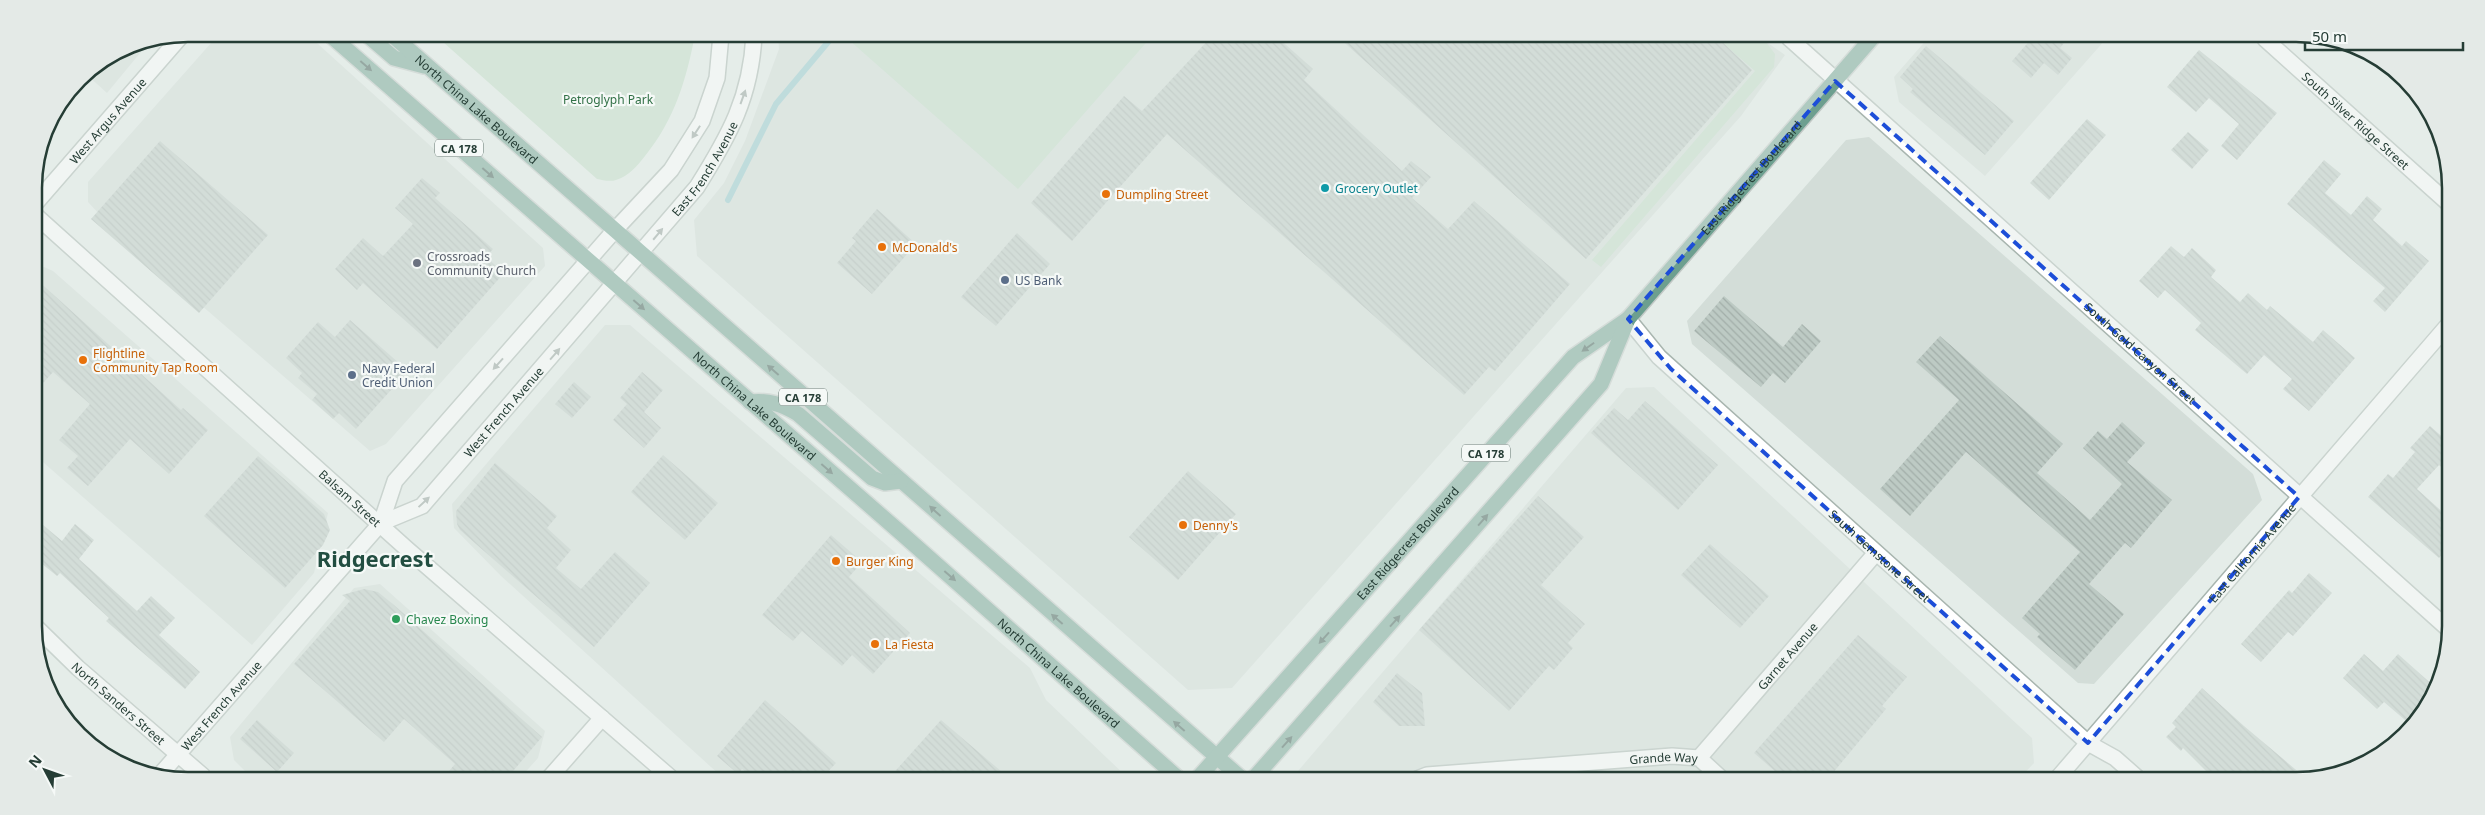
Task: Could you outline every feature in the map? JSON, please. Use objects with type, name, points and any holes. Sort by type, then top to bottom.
[{"type":"main road","name":"North China Lake Boulevard","points":[[338,42],[1171,772]]},
{"type":"main road","points":[[375,42],[394,58],[428,68]]},
{"type":"main road","name":"North China Lake Boulevard","points":[[400,42],[1234,772]]},
{"type":"main road","name":"East Ridgecrest Boulevard","points":[[1203,772],[1573,357],[1628,319],[1869,42]]},
{"type":"main road","name":"East Ridgecrest Boulevard","points":[[1259,772],[1601,384],[1628,319]]},
{"type":"main road","points":[[750,402],[765,400],[788,408],[798,414],[872,478],[885,483],[901,481]]},
{"type":"street","name":"East French Avenue","points":[[588,262],[671,170],[702,121],[717,78],[720,42]]},
{"type":"street","name":"East French Avenue","points":[[615,284],[697,187],[730,134],[746,89],[753,42]]},
{"type":"street","name":"South Gold Canyon Street","points":[[1793,42],[2298,497],[2330,522],[2442,623]]},
{"type":"street","name":"South Silver Ridge Street","points":[[2267,42],[2442,198]]},
{"type":"street","name":"West Argus Avenue","points":[[43,195],[175,43]]},
{"type":"street","name":"Balsam Street","points":[[43,222],[381,523],[407,549],[664,772]]},
{"type":"street","name":"West French Avenue","points":[[165,770],[381,523],[395,481],[588,262]]},
{"type":"street","name":"West French Avenue","points":[[381,523],[422,506],[615,284]]},
{"type":"street","name":"South Gemstone Street","points":[[1628,319],[1659,357],[1876,554],[2088,743],[2115,758],[2132,772]]},
{"type":"street","name":"East California Avenue","points":[[2063,772],[2442,332]]},
{"type":"street","name":"Garnet Avenue","points":[[1699,758],[1876,554]]},
{"type":"street","name":"North Sanders Street","points":[[43,635],[78,668],[198,772]]},
{"type":"street","points":[[554,772],[602,718]]},
{"type":"street","name":"Grande Way","points":[[1466,772],[1672,756],[1699,758],[1714,772]]},
{"type":"highlighted area","points":[[1835,81],[2299,497],[2088,743],[1671,369],[1628,319]]},
{"type":"shaded area","points":[[212,42],[316,42],[543,248],[545,266],[386,444],[370,451],[113,229],[88,202],[88,182]]},
{"type":"shaded area","points":[[778,42],[1767,42],[1785,55],[1741,116],[1232,688],[1188,690],[697,256],[694,220],[724,183],[745,141],[779,49]]},
{"type":"shaded area","points":[[1925,42],[2103,42],[1985,176],[1899,102],[1894,77]]},
{"type":"shaded area","points":[[142,50],[107,93],[92,79],[107,67]]},
{"type":"shaded area","points":[[1869,137],[2253,474],[2262,500],[2094,684],[2078,683],[1692,344],[1687,321],[1846,140]]},
{"type":"shaded area","points":[[43,266],[53,271],[328,513],[314,573],[252,645],[42,462]]},
{"type":"shaded area","points":[[605,325],[630,325],[1030,668],[1046,700],[1122,772],[717,772],[501,576],[454,528],[452,504]]},
{"type":"shaded area","points":[[1654,387],[2032,738],[2034,763],[2026,772],[1298,772],[1626,388]]},
{"type":"shaded area","points":[[380,584],[545,731],[538,758],[525,772],[246,772],[234,760],[230,737],[354,588]]},
{"type":"green space","name":"Petroglyph Park","points":[[443,42],[694,42],[688,68],[678,98],[672,113],[655,142],[645,156],[625,176],[614,181],[597,179]]},
{"type":"green space","points":[[851,42],[1147,42],[1018,189]]},
{"type":"green space","points":[[1722,42],[1766,42],[1775,54],[1774,67],[1601,267],[1592,260],[1755,71]]},
{"type":"building","points":[[1206,42],[1283,42],[1313,69],[1304,80],[1402,171],[1411,161],[1431,177],[1412,198],[1448,229],[1474,201],[1570,284],[1495,371],[1489,367],[1464,395],[1167,134],[1072,241],[1031,203],[1124,96],[1142,111]]},
{"type":"building","points":[[1344,42],[1722,42],[1752,70],[1586,259]]},
{"type":"building","points":[[2029,42],[2065,42],[2060,48],[2072,58],[2058,75],[2044,63],[2031,78],[2012,61]]},
{"type":"building","points":[[1926,46],[2014,121],[1985,155],[1910,92],[1913,89],[1900,77]]},
{"type":"building","points":[[2199,50],[2277,113],[2237,160],[2221,146],[2239,124],[2209,98],[2196,112],[2167,87]]},
{"type":"building","points":[[2087,119],[2106,135],[2049,200],[2030,183]]},
{"type":"building","points":[[2188,132],[2209,150],[2192,169],[2171,150]]},
{"type":"building","points":[[160,141],[268,235],[199,313],[91,219]]},
{"type":"building","points":[[2324,160],[2341,174],[2325,193],[2351,215],[2367,196],[2382,209],[2373,220],[2402,246],[2406,241],[2429,261],[2385,312],[2373,301],[2385,288],[2287,204]]},
{"type":"building","name":"Crossroads Community Church","points":[[422,178],[440,193],[435,198],[493,249],[486,257],[504,273],[437,349],[363,283],[357,290],[335,269],[363,238],[383,256],[413,224],[395,208]]},
{"type":"building","name":"McDonald's","points":[[877,209],[916,244],[872,294],[837,263],[856,241],[852,238]]},
{"type":"building","name":"US Bank","points":[[1017,233],[1050,264],[996,326],[961,297]]},
{"type":"building","points":[[2171,246],[2184,257],[2192,248],[2216,270],[2211,277],[2240,302],[2248,293],[2267,310],[2270,306],[2313,342],[2323,330],[2355,358],[2309,411],[2283,389],[2292,379],[2264,355],[2247,374],[2195,330],[2201,323],[2165,290],[2158,298],[2139,281]]},
{"type":"building","points":[[43,285],[181,410],[183,408],[208,430],[169,474],[130,439],[88,486],[67,468],[78,456],[59,440],[90,404],[53,372],[43,384]]},
{"type":"building","points":[[1724,296],[1783,347],[1802,324],[1821,341],[1785,383],[1773,373],[1761,387],[1694,331]]},
{"type":"building","name":"Navy Federal Credit Union","points":[[350,320],[408,371],[356,429],[339,413],[333,419],[312,400],[317,394],[298,378],[302,373],[286,358],[318,322],[335,337]]},
{"type":"building","points":[[1940,336],[2063,444],[2037,473],[2090,520],[2122,484],[2083,448],[2098,431],[2107,439],[2122,422],[2145,443],[2127,462],[2172,500],[2131,548],[2125,543],[2089,584],[2124,614],[2075,670],[2037,637],[2040,634],[2022,618],[2080,552],[1966,452],[1910,516],[1880,489],[1959,400],[1916,362]]},
{"type":"building","points":[[642,372],[663,390],[644,412],[661,428],[644,448],[613,420],[627,404],[620,398]]},
{"type":"building","points":[[574,382],[591,397],[572,418],[555,404]]},
{"type":"building","points":[[1645,401],[1718,465],[1678,510],[1591,433],[1614,408],[1628,420]]},
{"type":"building","points":[[2430,426],[2442,437],[2442,468],[2439,465],[2417,489],[2442,512],[2442,555],[2439,558],[2368,497],[2388,474],[2393,478],[2415,452],[2410,448]]},
{"type":"building","points":[[663,455],[718,503],[685,540],[631,492]]},
{"type":"building","points":[[258,456],[324,514],[330,530],[323,545],[285,588],[204,516]]},
{"type":"building","points":[[495,463],[557,516],[547,528],[571,550],[556,568],[581,589],[615,552],[650,583],[594,647],[460,530],[457,524],[456,511]]},
{"type":"building","name":"Denny's","points":[[1188,471],[1236,514],[1178,580],[1129,537]]},
{"type":"building","points":[[1538,496],[1584,537],[1541,585],[1585,624],[1568,643],[1573,648],[1554,670],[1549,666],[1509,711],[1419,630]]},
{"type":"building","points":[[42,524],[62,541],[75,524],[94,540],[79,559],[137,611],[151,596],[175,618],[159,635],[200,672],[185,689],[106,621],[109,618],[60,573],[57,576],[42,564]]},
{"type":"building","points":[[831,535],[862,562],[849,577],[910,633],[873,674],[852,655],[842,666],[802,631],[793,641],[762,615]]},
{"type":"building","points":[[1710,544],[1769,596],[1740,628],[1681,575]]},
{"type":"building","points":[[2309,573],[2332,593],[2293,636],[2288,632],[2261,662],[2241,644],[2289,590],[2292,593]]},
{"type":"building","points":[[364,589],[378,592],[542,737],[512,772],[448,772],[455,764],[404,719],[384,742],[294,664],[350,601],[342,595]]},
{"type":"building","points":[[1858,635],[1907,677],[1882,706],[1886,709],[1834,772],[1776,772],[1754,753]]},
{"type":"building","points":[[2364,654],[2383,671],[2398,654],[2431,683],[2423,700],[2407,722],[2384,702],[2377,709],[2343,678]]},
{"type":"building","points":[[1397,673],[1422,693],[1425,726],[1399,726],[1373,702]]},
{"type":"building","points":[[2202,688],[2299,772],[2207,772],[2183,748],[2181,751],[2166,737],[2176,727],[2172,723]]},
{"type":"building","points":[[765,700],[836,763],[828,772],[746,772],[742,769],[740,772],[736,772],[717,756]]},
{"type":"building","points":[[257,720],[294,753],[277,772],[240,739]]},
{"type":"building","points":[[941,720],[1002,772],[894,772]]},
{"type":"waterway","points":[[728,200],[776,104],[828,42]]},
{"type":"place","name":"Grocery Outlet","points":[[1325,188]]},
{"type":"place","name":"Dumpling Street","points":[[1106,194]]},
{"type":"place","name":"McDonald's","points":[[882,247]]},
{"type":"place","name":"Crossroads Community Church","points":[[417,263]]},
{"type":"place","name":"US Bank","points":[[1005,280]]},
{"type":"place","name":"Flightline Community Tap Room","points":[[83,360]]},
{"type":"place","name":"Navy Federal Credit Union","points":[[352,375]]},
{"type":"place","name":"Denny's","points":[[1183,525]]},
{"type":"place","name":"Burger King","points":[[836,561]]},
{"type":"place","name":"Chavez Boxing","points":[[396,619]]},
{"type":"place","name":"La Fiesta","points":[[875,644]]},
{"type":"district","name":"Ridgecrest","points":[[375,558]]}]
